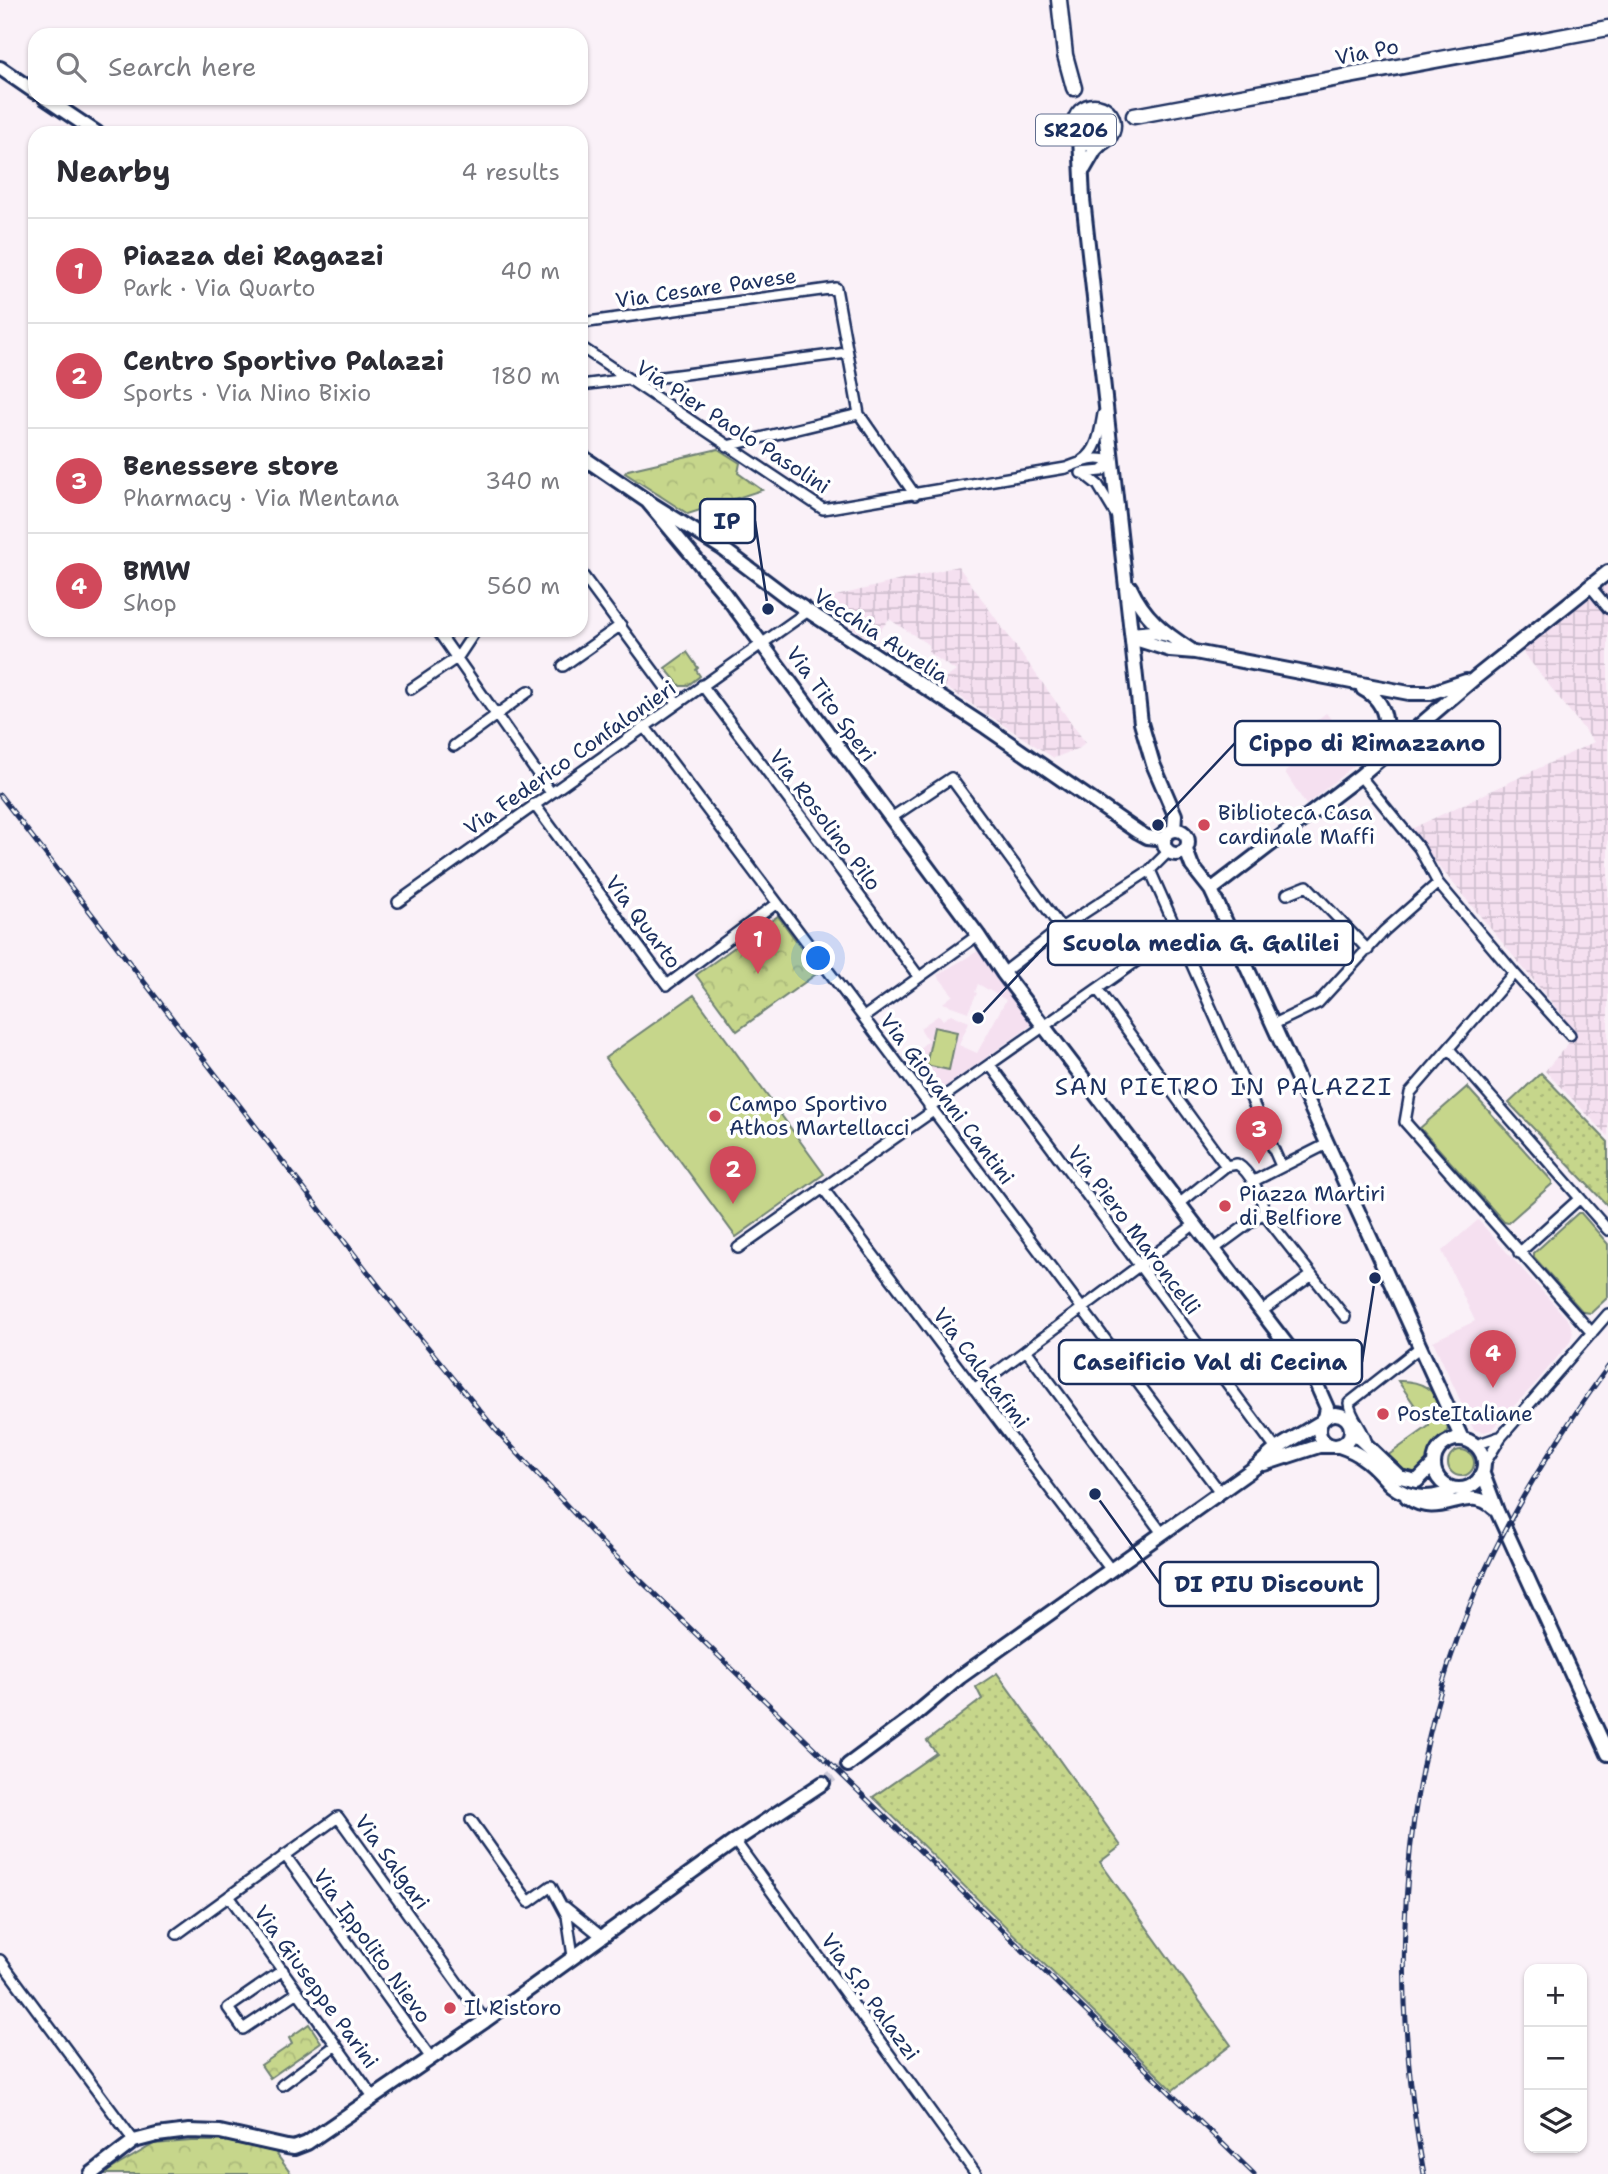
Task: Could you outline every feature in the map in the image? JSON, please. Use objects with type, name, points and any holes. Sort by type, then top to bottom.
[{"type":"main road","name":"SR206","points":[[1059,0],[1065,55],[1074,88],[1077,116],[1075,127],[1080,137],[1090,144],[1108,137],[1113,120],[1074,88]]},
{"type":"main road","name":"Via Po","points":[[1100,107],[1134,116],[1608,28]]},
{"type":"main road","points":[[0,68],[28,87]]},
{"type":"main road","points":[[55,105],[86,126]]},
{"type":"main road","name":"SR206","points":[[1077,116],[1085,107],[1100,107]]},
{"type":"main road","name":"Via Po","points":[[1108,137],[1134,116]]},
{"type":"main road","points":[[1080,137],[1105,402],[1141,723],[1145,743],[1175,815],[1164,846],[1168,852],[1177,855],[1186,850]]},
{"type":"main road","points":[[1082,179],[1085,164],[1108,137]]},
{"type":"main road","name":"Vecchia Aurelia","points":[[588,461],[722,548],[808,611],[986,727],[1138,832],[1147,837],[1169,835]]},
{"type":"main road","name":"Via Tito Speri","points":[[647,501],[762,642],[1044,1028],[1316,1383],[1327,1408],[1323,1420]]},
{"type":"main road","points":[[704,569],[704,554],[722,548]]},
{"type":"main road","points":[[1210,890],[1360,776],[1475,678],[1608,572]]},
{"type":"main road","points":[[1125,575],[1138,604],[1167,635],[1195,652]]},
{"type":"main road","points":[[1132,636],[1153,632],[1167,635]]},
{"type":"main road","points":[[1132,636],[1170,650],[1195,652],[1398,692],[1430,693],[1475,678]]},
{"type":"main road","points":[[1354,684],[1379,701],[1385,714],[1386,726],[1377,755],[1360,776]]},
{"type":"main road","points":[[1169,835],[1181,831],[1187,836],[1186,850],[1192,866],[1210,890],[1274,1024],[1462,1439]]},
{"type":"main road","points":[[848,1765],[910,1719],[960,1677],[1257,1466],[1276,1449],[1335,1414],[1345,1417],[1356,1435],[1400,1477],[1407,1480],[1417,1481],[1427,1474],[1440,1448],[1454,1440],[1462,1439],[1476,1445],[1483,1456],[1497,1511],[1608,1754]]},
{"type":"main road","points":[[1323,1420],[1321,1437],[1365,1459],[1394,1487],[1419,1505],[1434,1507],[1467,1499],[1480,1499],[1497,1511]]},
{"type":"main road","points":[[1257,1466],[1319,1446],[1336,1446],[1350,1436],[1351,1426]]},
{"type":"main road","points":[[1434,1464],[1439,1480],[1453,1489]]},
{"type":"main road","points":[[1394,1487],[1421,1497],[1439,1496],[1453,1489],[1474,1485],[1484,1468]]},
{"type":"main road","points":[[91,2174],[134,2141],[157,2134],[201,2131],[233,2134],[294,2148],[316,2138],[485,2021],[735,1841],[823,1783]]},
{"type":"street","name":"Via Cesare Pavese","points":[[588,322],[836,288],[847,353]]},
{"type":"street","name":"Via Pier Paolo Pasolini","points":[[588,352],[823,509],[1066,468],[1080,462]]},
{"type":"street","points":[[588,384],[847,353],[859,414],[915,495]]},
{"type":"street","points":[[1080,462],[1090,456],[1095,448],[1105,402]]},
{"type":"street","points":[[727,446],[859,414]]},
{"type":"street","points":[[1080,462],[1102,458],[1112,462],[1102,471],[1081,473]]},
{"type":"street","points":[[1066,468],[1081,473],[1098,485],[1119,521]]},
{"type":"street","points":[[588,582],[677,703]]},
{"type":"street","points":[[1590,586],[1608,608]]},
{"type":"street","name":"Via Federico Confalonieri","points":[[398,902],[808,611]]},
{"type":"street","points":[[563,666],[621,625]]},
{"type":"street","points":[[442,637],[551,793]]},
{"type":"street","points":[[411,690],[458,657],[471,637]]},
{"type":"street","name":"Via Rosolino Pilo","points":[[702,685],[919,977]]},
{"type":"street","points":[[454,746],[529,691]]},
{"type":"street","name":"Via Giovanni Cantini","points":[[645,727],[1220,1492]]},
{"type":"street","points":[[1360,776],[1419,848],[1438,883],[1570,1035]]},
{"type":"street","points":[[891,818],[951,778],[1061,928]]},
{"type":"street","name":"Via Quarto","points":[[534,804],[667,985],[777,903]]},
{"type":"street","points":[[1003,973],[1061,928],[1150,870],[1168,852]]},
{"type":"street","points":[[1150,870],[1281,1166]]},
{"type":"street","points":[[1274,1024],[1318,1003],[1384,931],[1438,883]]},
{"type":"street","points":[[1287,894],[1307,886],[1368,950]]},
{"type":"street","points":[[738,1248],[1178,932]]},
{"type":"street","points":[[864,1017],[978,935]]},
{"type":"street","points":[[1514,973],[1410,1093],[1404,1115],[1405,1122],[1592,1333]]},
{"type":"street","points":[[1098,990],[1226,1166]]},
{"type":"street","points":[[1449,1049],[1608,1230]]},
{"type":"street","name":"Via Piero Maroncelli","points":[[989,1066],[1276,1449]]},
{"type":"street","points":[[1252,1182],[1327,1144]]},
{"type":"street","points":[[1179,1204],[1226,1166],[1240,1165],[1264,1205],[1263,1213],[1345,1317]]},
{"type":"street","name":"Via Calatafimi","points":[[822,1187],[1111,1570]]},
{"type":"street","points":[[1520,1253],[1580,1198]]},
{"type":"street","points":[[1214,1249],[1263,1213]]},
{"type":"street","points":[[974,1389],[1195,1224]]},
{"type":"street","points":[[1262,1311],[1312,1275]]},
{"type":"street","points":[[1484,1468],[1501,1437],[1608,1314]]},
{"type":"street","points":[[1367,1446],[1363,1431],[1350,1410],[1349,1403],[1419,1348]]},
{"type":"street","points":[[1026,1350],[1162,1532]]},
{"type":"street","points":[[1476,1445],[1501,1437]]},
{"type":"street","name":"Via Salgari","points":[[177,1934],[338,1816],[485,2021]]},
{"type":"street","points":[[471,1820],[530,1902],[551,1886],[563,1905],[569,1923],[573,1956]]},
{"type":"street","name":"Via S.P. Palazzi","points":[[735,1841],[976,2174]]},
{"type":"street","name":"Via Ippolito Nievo","points":[[285,1855],[431,2058]]},
{"type":"street","name":"Via Giuseppe Parini","points":[[229,1896],[374,2098]]},
{"type":"street","points":[[563,1905],[601,1936]]},
{"type":"street","points":[[0,1960],[134,2141]]},
{"type":"street","points":[[283,1970],[228,2008],[243,2029],[298,1992]]},
{"type":"street","points":[[282,2085],[336,2045]]},
{"type":"shaded area","points":[[958,566],[1085,742],[1080,748],[1054,758],[939,683],[956,671],[928,652],[929,645],[889,619],[872,641],[823,608],[832,597]]},
{"type":"shaded area","points":[[1608,581],[1608,1136],[1545,1071],[1577,1033],[1409,830],[1594,742],[1522,651]]},
{"type":"shaded area","points":[[1326,713],[1362,759],[1306,805],[1285,772],[1296,763],[1283,747]]},
{"type":"shaded area","points":[[978,951],[1033,1024],[935,1094],[907,1058],[928,1041],[920,1028],[939,1015],[943,1020],[951,1014],[969,1022],[959,1045],[977,1053],[1006,1000],[978,984],[968,1012],[943,1003],[953,995],[937,975]]},
{"type":"shaded area","points":[[1478,1220],[1569,1321],[1573,1332],[1570,1342],[1536,1383],[1491,1430],[1485,1432],[1475,1430],[1472,1426],[1433,1341],[1475,1321],[1442,1251]]},
{"type":"green space","points":[[718,449],[740,463],[738,473],[762,490],[688,514],[625,473],[628,470]]},
{"type":"green space","points":[[687,652],[700,676],[687,686],[680,686],[665,668]]},
{"type":"green space","points":[[778,916],[819,972],[737,1031],[696,975]]},
{"type":"green space","name":"Campo Sportivo Athos Martellacci","points":[[694,995],[824,1174],[736,1237],[605,1058]]},
{"type":"green space","points":[[934,1027],[957,1032],[949,1070],[926,1065]]},
{"type":"green space","points":[[1541,1073],[1608,1142],[1608,1206],[1509,1103]]},
{"type":"green space","points":[[1467,1087],[1552,1181],[1552,1184],[1508,1223],[1504,1222],[1420,1128]]},
{"type":"green space","points":[[1581,1213],[1608,1244],[1608,1297],[1591,1313],[1583,1312],[1534,1257],[1534,1253]]},
{"type":"green space","points":[[1398,1381],[1414,1382],[1426,1387],[1440,1403],[1448,1422],[1447,1432],[1433,1447],[1416,1475],[1404,1476],[1380,1452],[1387,1456],[1429,1426]]},
{"type":"green space","points":[[1461,1450],[1470,1454],[1474,1463],[1470,1472],[1461,1476],[1452,1472],[1448,1463],[1452,1454]]},
{"type":"green space","points":[[997,1673],[1121,1846],[1100,1862],[1231,2045],[1173,2090],[873,1797],[936,1753],[927,1741],[982,1699],[976,1687]]},
{"type":"green space","points":[[309,2024],[321,2042],[270,2078],[261,2065],[292,2044],[289,2038]]},
{"type":"green space","points":[[226,2141],[275,2152],[291,2174],[103,2174],[154,2144]]},
{"type":"tunnel","points":[[823,1783],[848,1765]]},
{"type":"railway","points":[[0,795],[395,1307],[495,1429],[602,1543],[1254,2174]]},
{"type":"railway","points":[[1424,2174],[1406,2026],[1404,1951],[1408,1875],[1417,1801],[1431,1727],[1452,1656],[1491,1557],[1537,1473],[1608,1367]]},
{"type":"place","name":"IP","points":[[768,609]]},
{"type":"place","name":"Cippo di Rimazzano","points":[[1158,825]]},
{"type":"place","name":"Biblioteca Casa cardinale Maffi","points":[[1204,825]]},
{"type":"place","name":"Piazza dei Ragazzi","points":[[758,974]]},
{"type":"place","name":"Scuola media G. Galilei","points":[[978,1018]]},
{"type":"place","name":"Campo Sportivo Athos Martellacci","points":[[715,1116]]},
{"type":"place","name":"Benessere store","points":[[1259,1164]]},
{"type":"place","name":"Centro Sportivo Palazzi","points":[[733,1204]]},
{"type":"place","name":"Piazza Martiri di Belfiore","points":[[1225,1206]]},
{"type":"place","name":"Caseificio Val di Cecina","points":[[1375,1278]]},
{"type":"place","name":"BMW","points":[[1493,1388]]},
{"type":"place","name":"PosteItaliane","points":[[1383,1414]]},
{"type":"place","name":"DI PIU Discount","points":[[1095,1494]]},
{"type":"place","name":"Il Ristoro","points":[[450,2008]]},
{"type":"district","name":"SAN PIETRO IN PALAZZI","points":[[1224,1087]]}]
